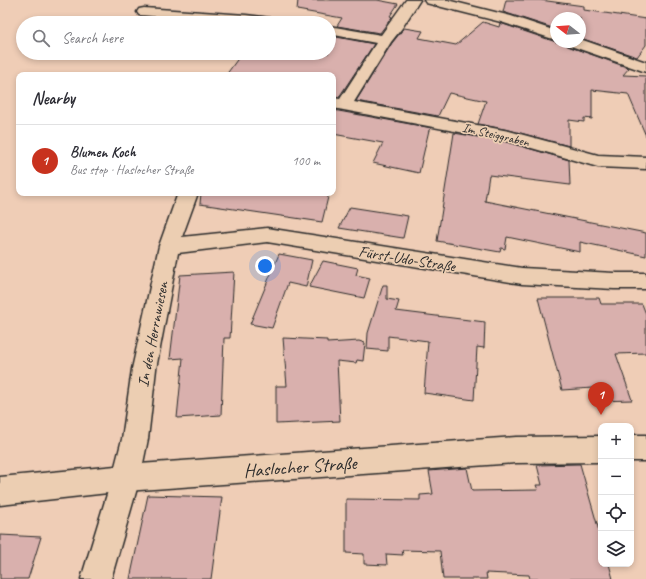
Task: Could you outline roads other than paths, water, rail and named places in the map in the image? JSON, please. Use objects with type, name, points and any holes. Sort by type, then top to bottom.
[{"type":"street","points":[[339,103],[384,40],[395,28],[413,0]]},
{"type":"street","points":[[431,0],[506,19],[550,34]]},
{"type":"street","points":[[144,12],[202,16]]},
{"type":"street","points":[[336,31],[384,40]]},
{"type":"street","points":[[586,46],[646,67]]},
{"type":"street","name":"Im Steiggraben","points":[[339,103],[509,136],[598,161],[646,163]]},
{"type":"street","name":"In den Herrnwiesen","points":[[96,579],[126,478],[135,440],[144,369],[169,246],[187,196]]},
{"type":"street","name":"Fürst-Udo-Straße","points":[[169,246],[267,235],[522,276],[614,281],[646,281]]},
{"type":"street","points":[[634,448],[646,448]]},
{"type":"street","name":"Haslocher Straße","points":[[0,491],[126,478],[516,450],[598,449]]},
{"type":"place","name":"Blumen Koch","points":[[601,415]]}]
